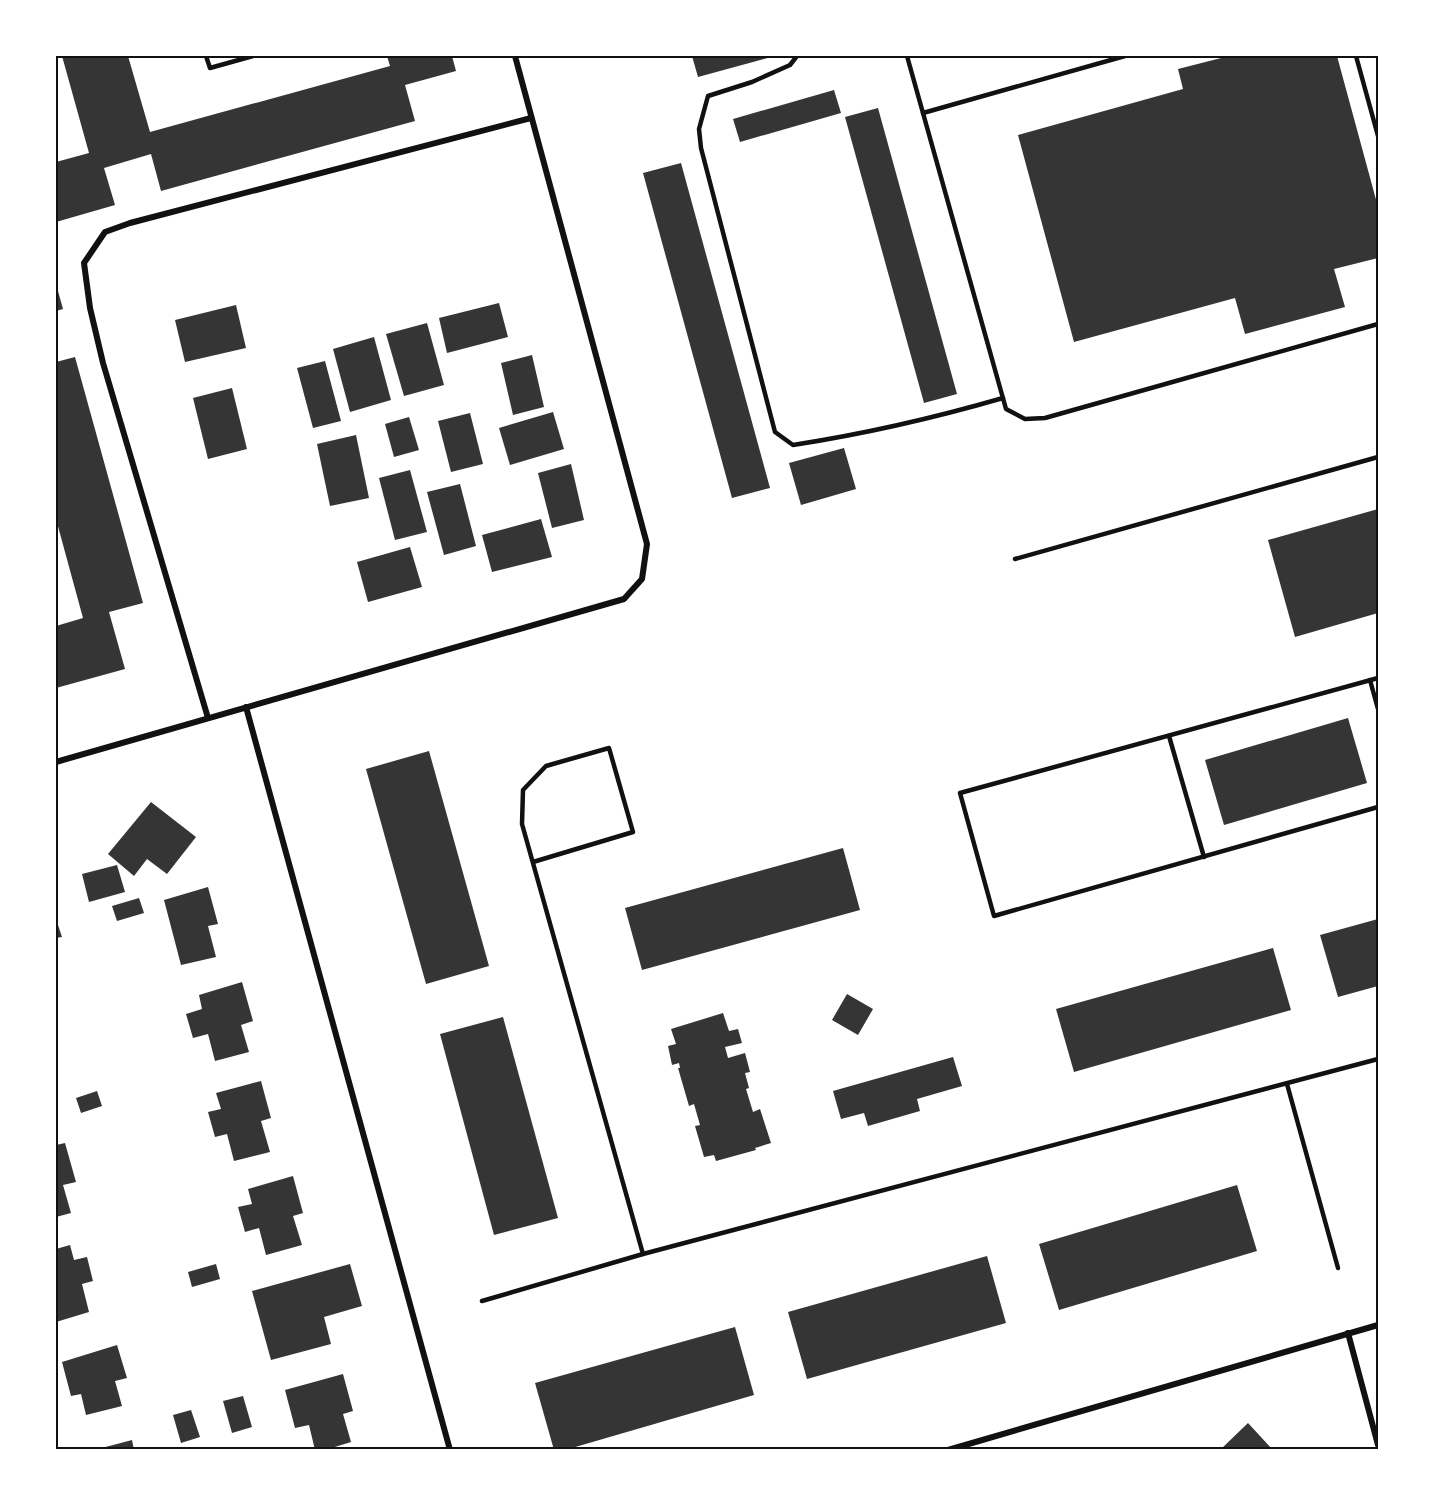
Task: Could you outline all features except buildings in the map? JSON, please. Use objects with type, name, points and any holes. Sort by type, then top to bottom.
[{"type":"street","points":[[56,762],[624,599],[642,579],[648,544],[515,56]]},
{"type":"street","points":[[208,718],[103,363],[90,308],[84,263],[105,232],[130,223],[531,118]]},
{"type":"street","points":[[246,707],[450,1449]]},
{"type":"street","points":[[948,1449],[1378,1325]]},
{"type":"street","points":[[1348,1333],[1378,1445]]},
{"type":"lane","points":[[206,56],[210,68],[253,56]]},
{"type":"lane","points":[[797,56],[790,65],[752,82],[708,96],[699,129],[701,148],[776,432],[793,445],[843,437],[1003,398]]},
{"type":"lane","points":[[907,56],[1006,409],[1025,419],[1045,418],[1378,324]]},
{"type":"lane","points":[[923,113],[1125,56]]},
{"type":"lane","points":[[1356,56],[1378,136]]},
{"type":"lane","points":[[1015,560],[1378,457]]},
{"type":"lane","points":[[1378,678],[960,793],[994,916],[1378,807]]},
{"type":"lane","points":[[1370,680],[1378,709]]},
{"type":"lane","points":[[1169,736],[1204,857]]},
{"type":"lane","points":[[533,862],[633,832],[609,748],[546,766],[523,790],[522,824],[643,1254]]},
{"type":"lane","points":[[482,1300],[643,1254],[1378,1059]]},
{"type":"lane","points":[[1287,1084],[1338,1268]]}]
